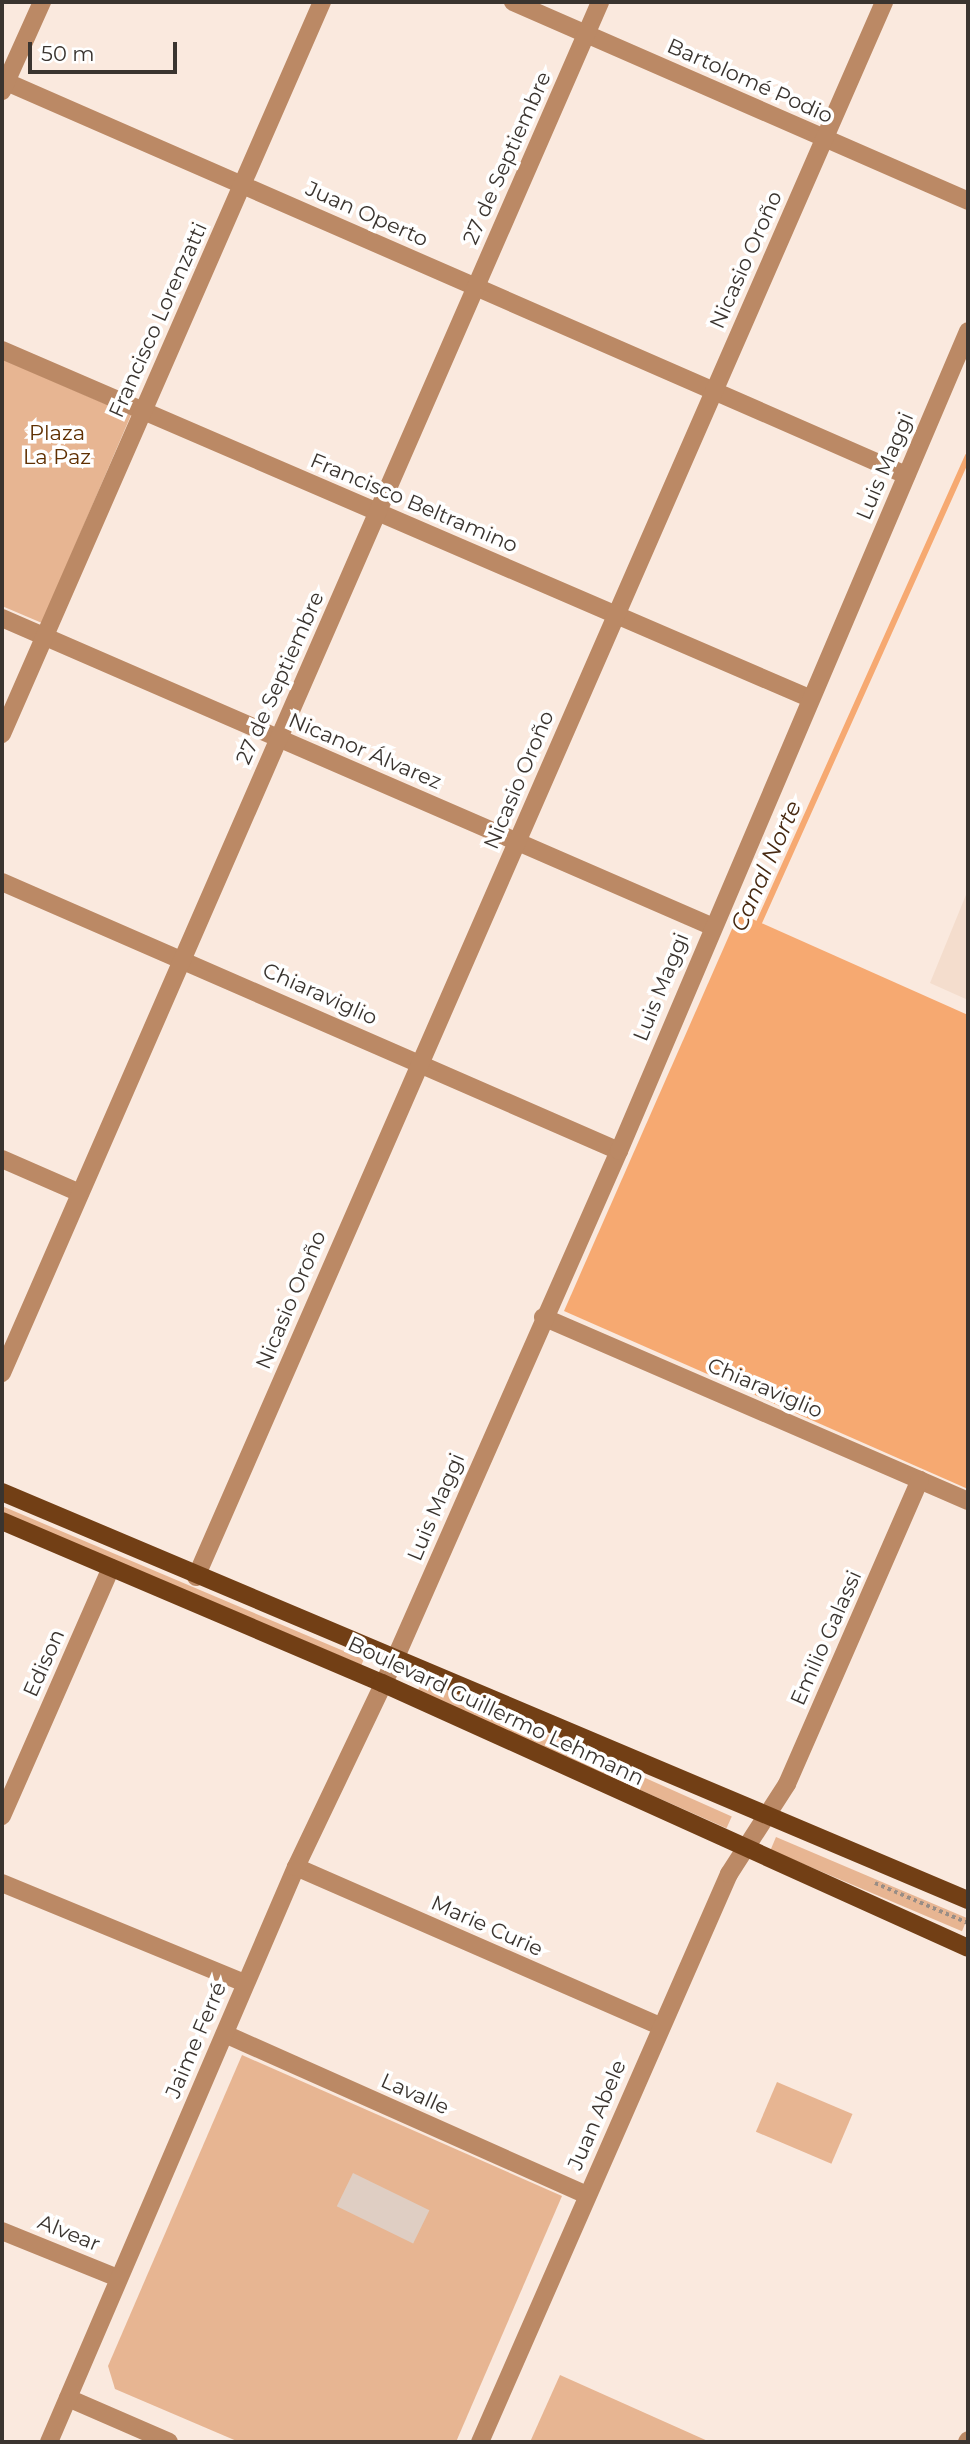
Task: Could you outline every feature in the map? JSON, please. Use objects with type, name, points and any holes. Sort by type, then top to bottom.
[{"type":"main road","name":"Boulevard Guillermo Lehmann","points":[[2,1492],[197,1577],[769,1813],[968,1899]]},
{"type":"main road","name":"Boulevard Guillermo Lehmann","points":[[2,1521],[382,1683],[743,1850],[968,1948]]},
{"type":"street","points":[[3,84],[42,2]]},
{"type":"street","name":"Francisco Lorenzatti","points":[[2,734],[322,2]]},
{"type":"street","name":"Bartolomé Podio","points":[[513,2],[968,201]]},
{"type":"street","name":"27 de Septiembre","points":[[2,1373],[600,2]]},
{"type":"street","name":"Nicasio Oroño","points":[[197,1577],[418,1062],[884,2]]},
{"type":"street","name":"Juan Operto","points":[[3,84],[243,183],[712,393],[906,475]]},
{"type":"street","name":"Luis Maggi","points":[[395,1659],[543,1317],[619,1151],[711,926],[968,331]]},
{"type":"street","name":"Francisco Beltramino","points":[[2,350],[809,698]]},
{"type":"street","name":"Nicanor Álvarez","points":[[2,618],[711,926]]},
{"type":"street","name":"Chiaraviglio","points":[[2,882],[183,957],[619,1151]]},
{"type":"street","points":[[2,1158],[80,1193]]},
{"type":"street","name":"Chiaraviglio","points":[[543,1317],[968,1501]]},
{"type":"street","name":"Emilio Galassi","points":[[769,1813],[920,1480]]},
{"type":"street","name":"Edison","points":[[2,1816],[111,1567]]},
{"type":"street","name":"Jaime Ferré","points":[[48,2442],[296,1867],[395,1659]]},
{"type":"street","name":"Juan Abele","points":[[480,2442],[660,2026],[743,1850],[769,1813]]},
{"type":"street","name":"Marie Curie","points":[[296,1867],[660,2026]]},
{"type":"street","points":[[2,1883],[245,1983]]},
{"type":"street","name":"Lavalle","points":[[225,2034],[587,2195]]},
{"type":"street","name":"Alvear","points":[[2,2231],[118,2278]]},
{"type":"street","points":[[68,2398],[169,2442]]},
{"type":"shaded area","points":[[968,890],[968,1000],[930,983]]},
{"type":"shaded area","points":[[739,913],[968,1015],[968,1489],[564,1311]]},
{"type":"green space","name":"Plaza La Paz","points":[[2,359],[131,415],[42,623],[2,606]]},
{"type":"green space","points":[[2,1506],[364,1660],[361,1665],[2,1513]]},
{"type":"green space","points":[[423,1679],[732,1816],[726,1828],[418,1691]]},
{"type":"green space","points":[[776,1837],[967,1918],[962,1931],[771,1850]]},
{"type":"green space","points":[[242,2055],[562,2196],[456,2442],[239,2442],[115,2389],[108,2366]]},
{"type":"green space","points":[[777,2082],[852,2114],[831,2164],[756,2132]]},
{"type":"green space","points":[[560,2375],[710,2442],[530,2442]]},
{"type":"building","points":[[353,2173],[429,2210],[413,2244],[337,2206]]},
{"type":"waterway","name":"Canal Norte","points":[[757,927],[968,456]]}]
